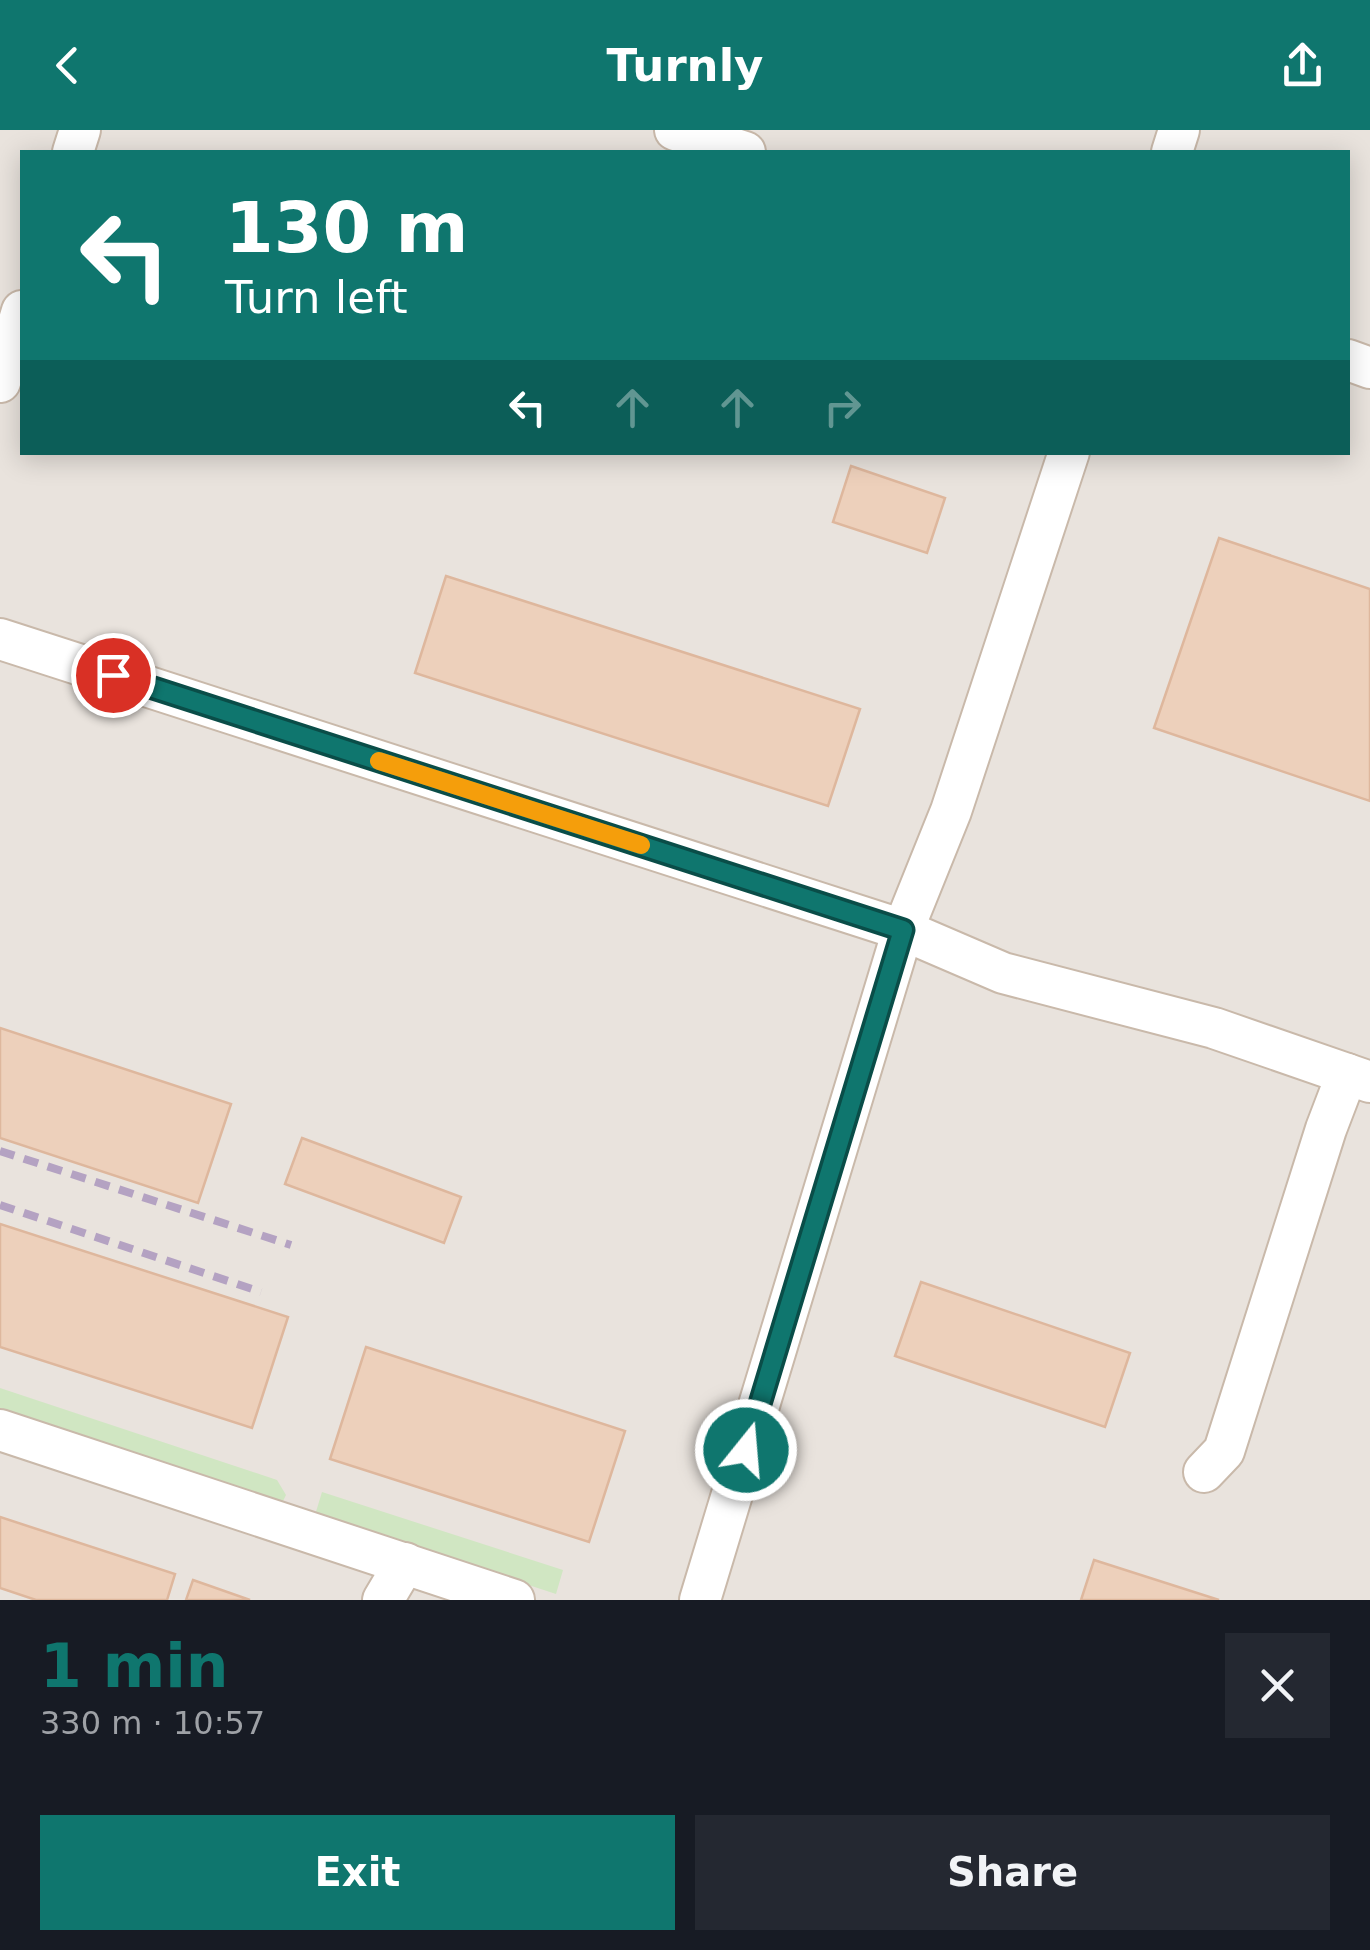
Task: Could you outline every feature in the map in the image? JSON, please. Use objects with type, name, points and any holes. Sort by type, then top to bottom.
[{"type":"lane","points":[[675,130],[739,150]]},
{"type":"lane","points":[[0,382],[20,317]]},
{"type":"lane","points":[[702,1600],[903,930],[951,811],[1068,455]]},
{"type":"lane","points":[[0,639],[903,930],[1003,973],[1214,1028],[1359,1078],[1326,1129],[1224,1451],[1204,1472]]},
{"type":"lane","points":[[0,1430],[514,1600]]},
{"type":"lane","points":[[384,1600],[405,1563]]},
{"type":"shaded area","points":[[0,130],[1370,130],[1370,1600],[0,1600]]},
{"type":"green space","points":[[0,1388],[277,1480],[286,1495],[281,1505],[0,1413]]},
{"type":"green space","points":[[322,1492],[563,1570],[556,1594],[315,1515]]},
{"type":"building","points":[[851,466],[945,498],[927,553],[833,522]]},
{"type":"building","points":[[1219,538],[1370,589],[1370,801],[1154,728]]},
{"type":"building","points":[[446,576],[860,709],[828,806],[415,673]]},
{"type":"building","points":[[0,1028],[231,1104],[198,1203],[0,1138]]},
{"type":"building","points":[[302,1138],[461,1197],[444,1243],[285,1184]]},
{"type":"building","points":[[0,1224],[288,1317],[252,1428],[0,1347]]},
{"type":"building","points":[[921,1282],[1130,1353],[1105,1427],[895,1356]]},
{"type":"building","points":[[366,1347],[625,1431],[589,1542],[330,1459]]},
{"type":"building","points":[[0,1517],[175,1574],[167,1600],[36,1600],[0,1588]]},
{"type":"building","points":[[1094,1560],[1219,1600],[1081,1600]]},
{"type":"building","points":[[193,1580],[250,1600],[186,1600]]},
{"type":"railway","points":[[0,1151],[291,1245]]},
{"type":"railway","points":[[0,1205],[261,1292]]},
{"type":"slow traffic","points":[[379,761],[641,845]]},
{"type":"route","points":[[113,675],[903,930],[746,1450]]}]
